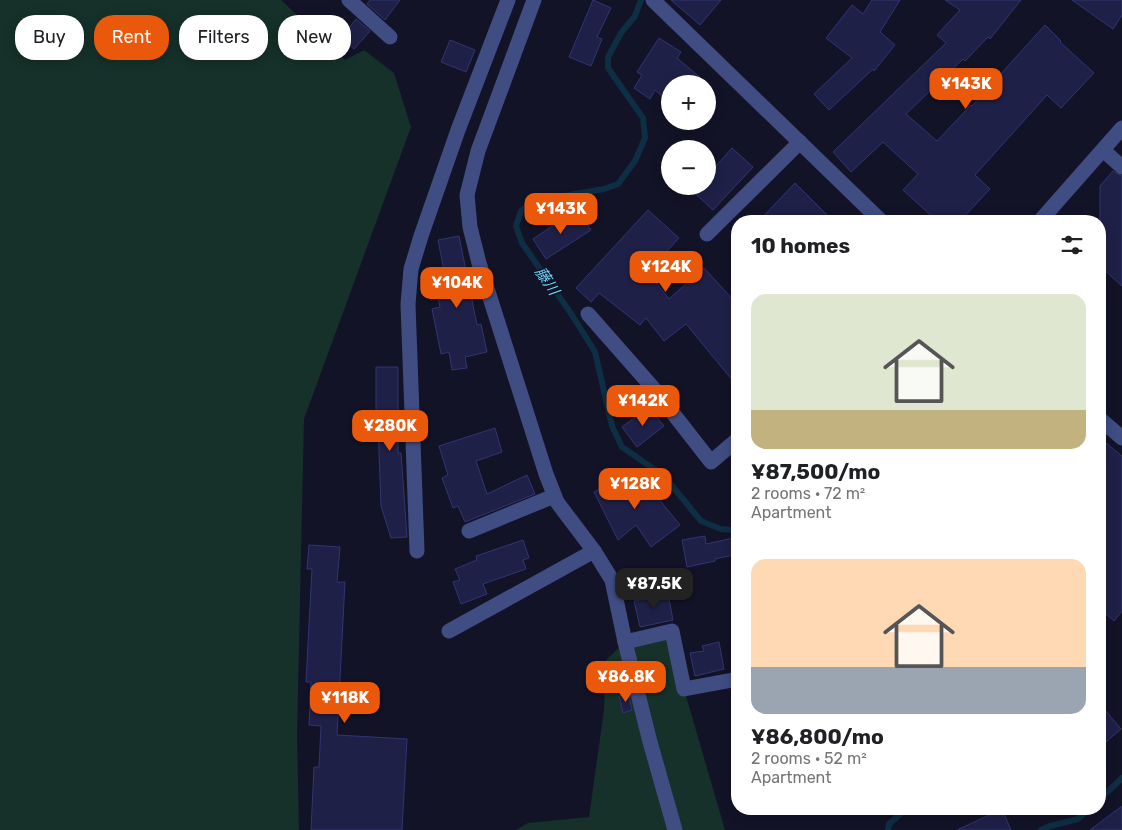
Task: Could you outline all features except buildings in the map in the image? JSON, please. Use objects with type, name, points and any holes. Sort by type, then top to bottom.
[{"type":"street","points":[[349,0],[390,37]]},
{"type":"street","points":[[417,551],[408,304],[411,269],[458,130],[508,0]]},
{"type":"street","points":[[534,0],[478,151],[468,195],[470,228],[479,263],[554,496],[594,551],[612,580],[625,642],[650,742],[675,830]]},
{"type":"street","points":[[656,3],[875,215]]},
{"type":"street","points":[[1045,215],[1122,128]]},
{"type":"street","points":[[707,234],[800,142]]},
{"type":"street","points":[[1104,150],[1122,167]]},
{"type":"street","points":[[588,314],[654,389],[711,462],[731,445]]},
{"type":"street","points":[[1106,424],[1122,438]]},
{"type":"street","points":[[469,531],[554,496]]},
{"type":"street","points":[[449,631],[594,551]]},
{"type":"street","points":[[625,642],[672,631],[684,689],[731,679]]},
{"type":"green space","points":[[0,0],[281,0],[297,15],[278,15],[278,60],[351,60],[351,57],[364,50],[394,73],[411,127],[304,419],[297,736],[299,830],[0,830]]},
{"type":"green space","points":[[672,631],[684,689],[725,830],[516,830],[528,823],[589,817],[604,710],[606,660],[625,642]]},
{"type":"waterway","name":"藤川","points":[[641,0],[635,16],[621,33],[608,57],[608,68],[643,118],[645,138],[635,161],[618,184],[604,189],[534,201],[521,211],[516,226],[522,243],[595,352],[612,426],[622,447],[664,476],[701,521],[721,529],[731,530]]},
{"type":"waterway","points":[[1106,793],[1122,778]]},
{"type":"waterway","name":"藤川","points":[[888,830],[889,824],[899,815]]},
{"type":"waterway","points":[[1041,830],[1078,819],[1082,815]]}]
